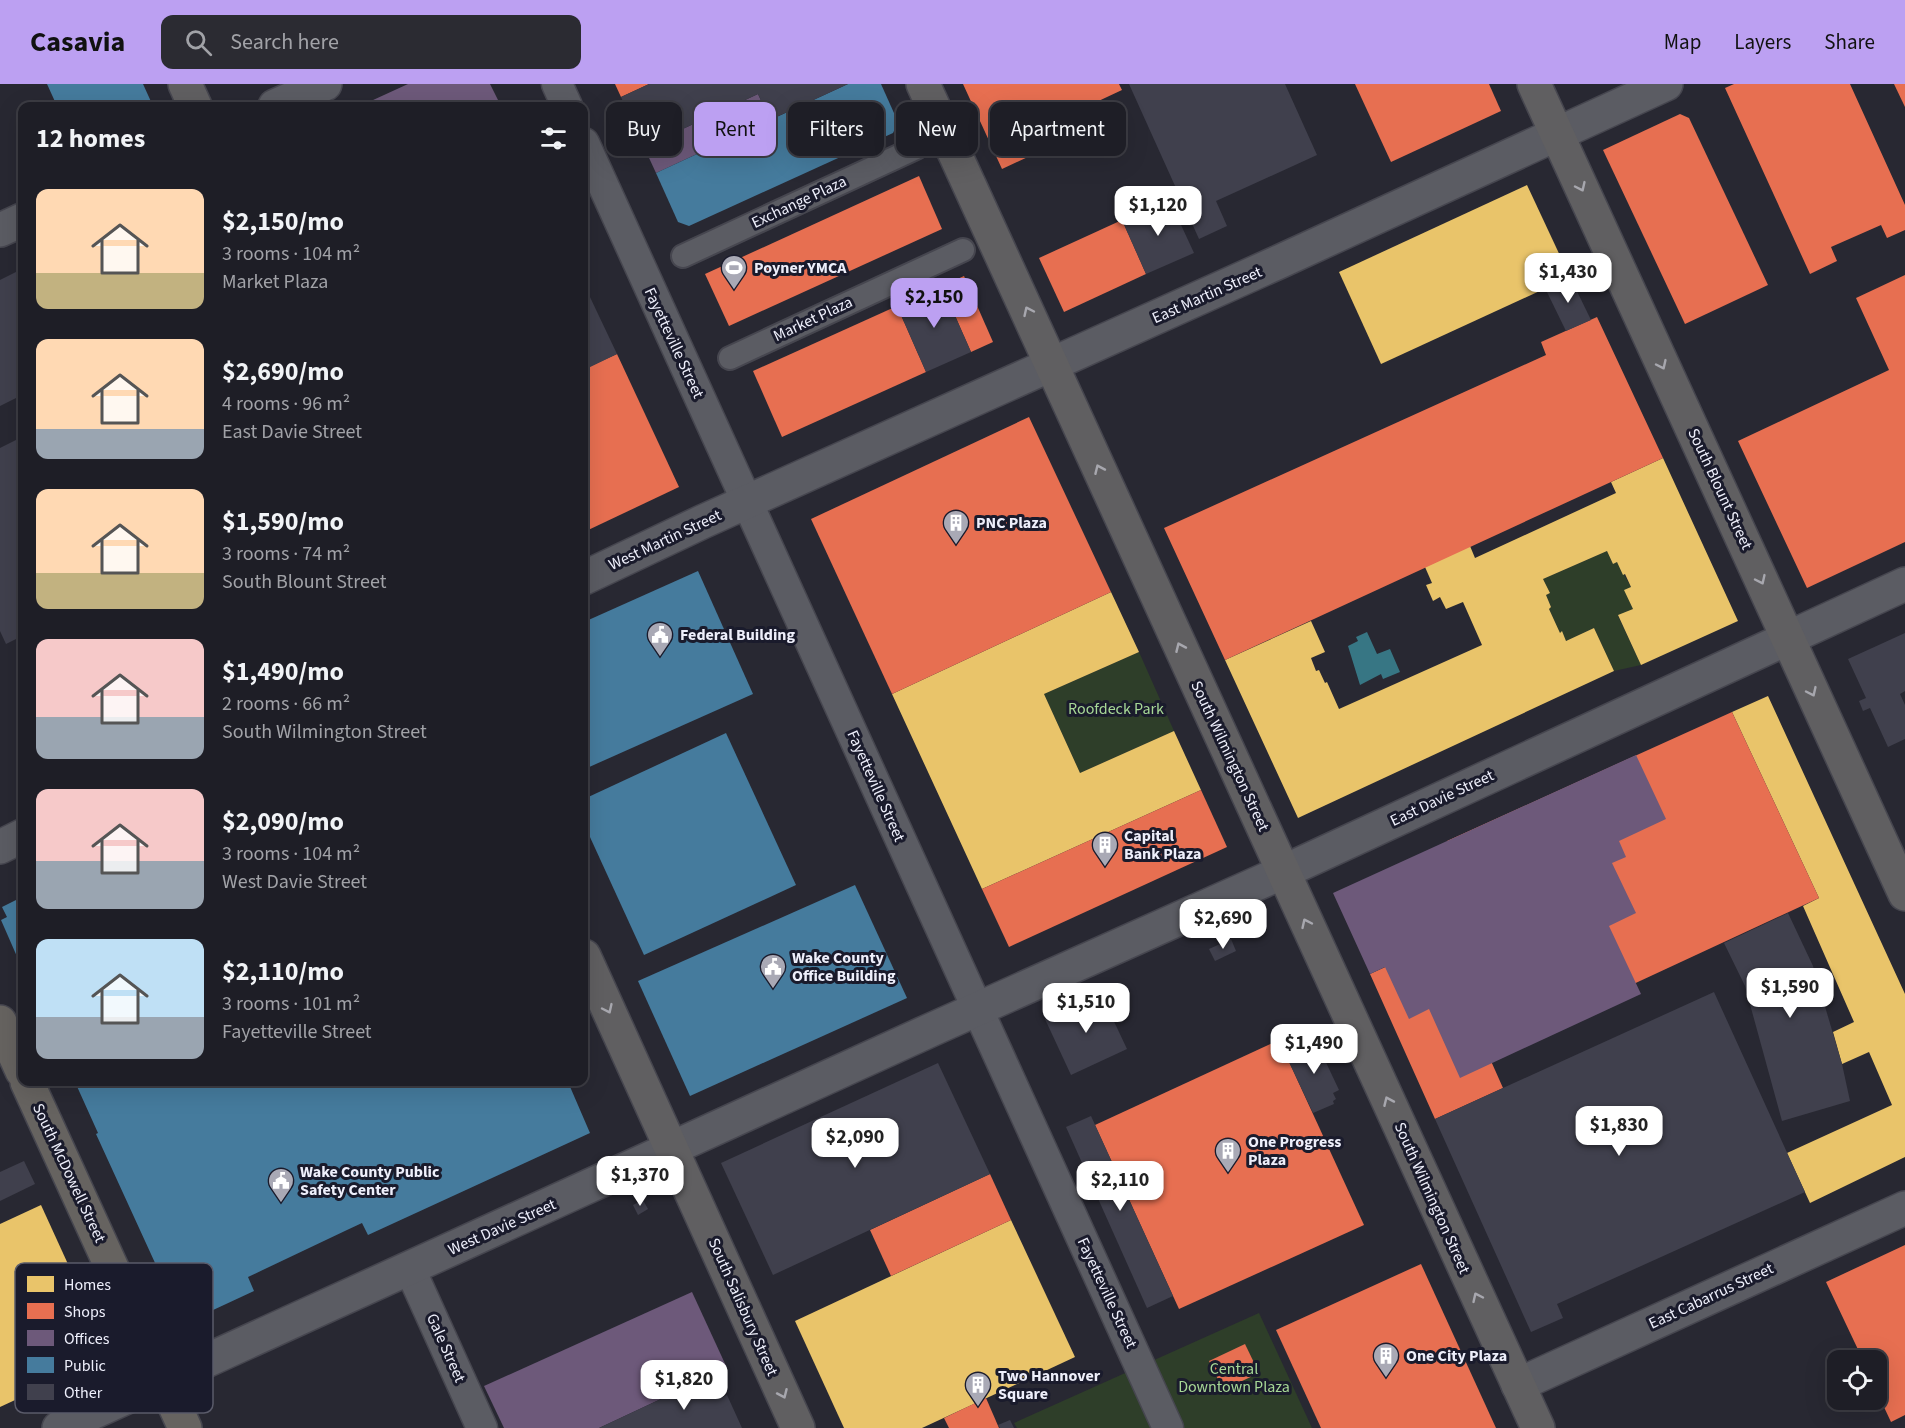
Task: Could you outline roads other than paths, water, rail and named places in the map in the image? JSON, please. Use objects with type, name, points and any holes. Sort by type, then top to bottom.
[{"type":"main road","points":[[185,84],[193,102]]},
{"type":"main road","name":"South Wilmington Street","points":[[923,84],[1538,1428]]},
{"type":"main road","name":"South Blount Street","points":[[1534,84],[1905,894]]},
{"type":"main road","name":"South Salisbury Street","points":[[588,965],[798,1428]]},
{"type":"main road","points":[[0,1022],[18,1062]]},
{"type":"main road","name":"South McDowell Street","points":[[29,1086],[109,1263]]},
{"type":"main road","name":"South McDowell Street","points":[[178,1413],[185,1428]]},
{"type":"street","points":[[284,102],[325,84]]},
{"type":"street","points":[[557,84],[565,102]]},
{"type":"street","name":"East Martin Street","points":[[747,502],[1666,84]]},
{"type":"street","name":"Fayetteville Street","points":[[588,152],[1168,1428]]},
{"type":"street","name":"Exchange Plaza","points":[[683,256],[899,156]]},
{"type":"street","points":[[0,230],[18,222]]},
{"type":"street","name":"Market Plaza","points":[[730,358],[963,250]]},
{"type":"street","name":"West Martin Street","points":[[588,576],[747,502]]},
{"type":"street","name":"East Davie Street","points":[[978,1010],[1283,872],[1905,584]]},
{"type":"street","points":[[0,847],[18,838]]},
{"type":"street","name":"West Davie Street","points":[[213,1358],[978,1010]]},
{"type":"street","name":"East Cabarrus Street","points":[[1518,1385],[1905,1208]]},
{"type":"street","name":"Gale Street","points":[[410,1269],[482,1428]]},
{"type":"street","name":"West Davie Street","points":[[59,1428],[92,1413]]},
{"type":"water","points":[[1367,632],[1377,654],[1390,649],[1400,672],[1383,679],[1381,674],[1360,685],[1348,646],[1358,641],[1356,637]]},
{"type":"place","name":"Poyner YMCA","points":[[734,291]]},
{"type":"place","name":"PNC Plaza","points":[[956,546]]},
{"type":"place","name":"Federal Building","points":[[660,658]]},
{"type":"place","name":"Capital Bank Plaza","points":[[1105,868]]},
{"type":"place","name":"Wake County Office Building","points":[[773,990]]},
{"type":"place","name":"One Progress Plaza","points":[[1228,1174]]},
{"type":"place","name":"Wake County Public Safety Center","points":[[281,1204]]},
{"type":"place","name":"One City Plaza","points":[[1386,1379]]},
{"type":"place","name":"Two Hannover Square","points":[[978,1408]]},
{"type":"park label","name":"Roofdeck Park","points":[[1116,709]]},
{"type":"park label","name":"Central Downtown Plaza","points":[[1234,1378]]}]
